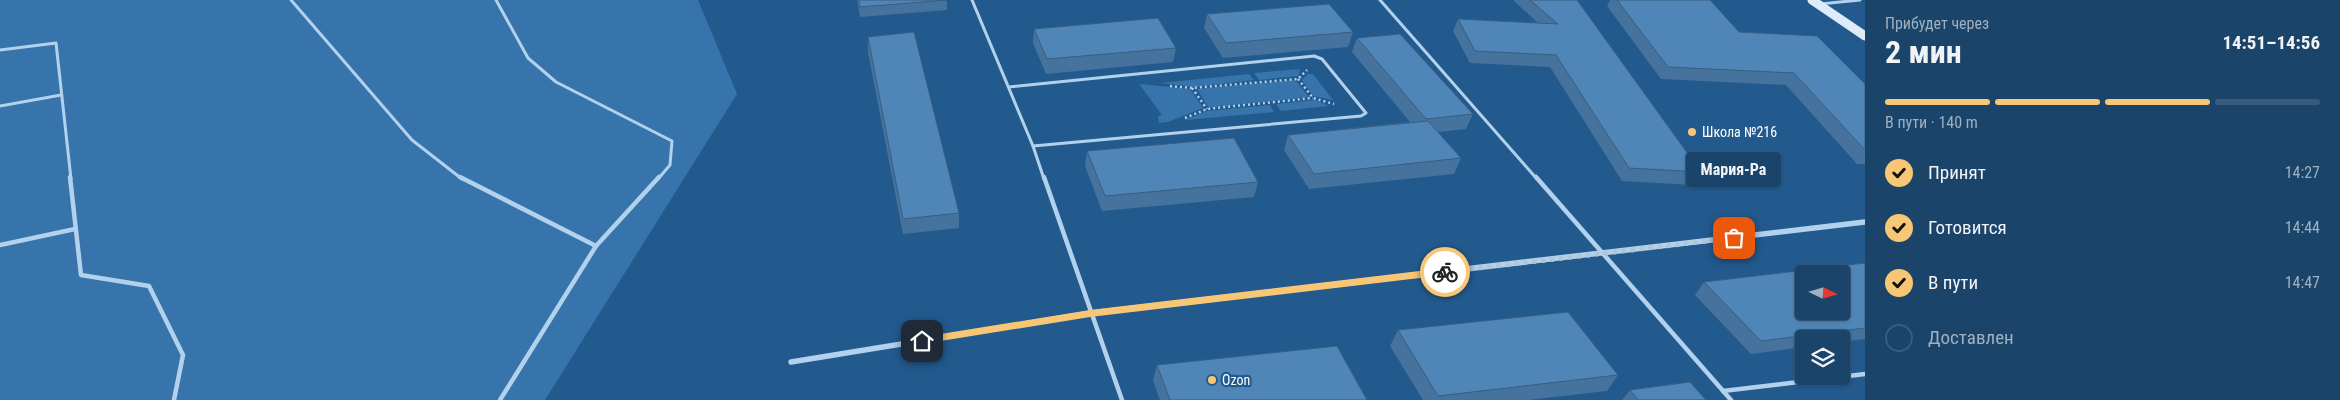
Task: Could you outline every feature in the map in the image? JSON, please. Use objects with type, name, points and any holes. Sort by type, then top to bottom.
[{"type":"street","points":[[1815,2],[1865,36]]},
{"type":"street","points":[[791,362],[1090,313],[1865,222]]},
{"type":"lane","points":[[291,0],[412,140],[466,182],[596,246]]},
{"type":"lane","points":[[496,0],[528,58],[556,82],[672,141],[670,166],[596,246],[500,400]]},
{"type":"lane","points":[[972,0],[1033,146],[1122,400]]},
{"type":"lane","points":[[1380,0],[1731,400]]},
{"type":"lane","points":[[1815,2],[1860,0]]},
{"type":"lane","points":[[0,50],[56,43],[80,275],[149,286],[183,355],[174,400]]},
{"type":"lane","points":[[1009,87],[1302,57],[1320,58],[1365,111],[1365,114],[1033,146]]},
{"type":"lane","points":[[0,106],[61,94]]},
{"type":"lane","points":[[0,245],[75,228]]},
{"type":"lane","points":[[1723,391],[1865,374]]},
{"type":"path","points":[[1163,85],[1192,88],[1298,79],[1320,58]]},
{"type":"path","points":[[1298,79],[1313,98]]},
{"type":"path","points":[[1192,88],[1207,109]]},
{"type":"path","points":[[1184,118],[1207,109],[1313,98],[1339,106]]},
{"type":"shaded area","points":[[0,0],[698,0],[737,94],[545,400],[0,400]]},
{"type":"shaded area","points":[[1300,69],[1298,76],[1259,80],[1254,73]]},
{"type":"shaded area","points":[[1249,74],[1254,80],[1194,87],[1161,83]]},
{"type":"shaded area","points":[[1308,74],[1313,74],[1333,100],[1313,96],[1302,80]]},
{"type":"shaded area","points":[[1295,80],[1309,97],[1209,108],[1197,89]]},
{"type":"shaded area","points":[[1139,84],[1190,89],[1203,108],[1168,122],[1159,123],[1158,116],[1162,115]]},
{"type":"shaded area","points":[[1316,100],[1329,106],[1281,111],[1276,104]]},
{"type":"shaded area","points":[[1270,105],[1274,112],[1185,120],[1207,111]]},
{"type":"building","points":[[859,0],[947,0],[860,7]]},
{"type":"building","points":[[1530,0],[1577,0],[1701,172],[1629,168],[1556,55],[1475,51],[1458,19],[1558,24]]},
{"type":"building","points":[[1617,0],[1710,0],[1739,32],[1817,36],[1865,84],[1865,150],[1794,73],[1668,67]]},
{"type":"building","points":[[1329,4],[1353,32],[1226,43],[1207,14]]},
{"type":"building","points":[[1158,18],[1176,48],[1047,59],[1034,29]]},
{"type":"building","points":[[914,32],[959,213],[903,219],[868,37]]},
{"type":"building","points":[[1400,34],[1473,114],[1426,119],[1357,38]]},
{"type":"building","points":[[1428,121],[1461,158],[1314,174],[1288,135]]},
{"type":"building","points":[[1234,138],[1258,182],[1105,196],[1087,151]]},
{"type":"building","points":[[1865,263],[1865,328],[1849,330],[1795,330],[1795,337],[1761,341],[1704,282],[1795,271],[1795,320],[1850,320],[1850,265],[1848,265]]},
{"type":"building","points":[[1568,312],[1618,375],[1438,396],[1398,330]]},
{"type":"building","points":[[1337,346],[1367,400],[1170,400],[1157,365]]},
{"type":"building","points":[[1690,382],[1706,400],[1638,400],[1630,390]]},
{"type":"way so far","points":[[1445,272],[1734,238]]},
{"type":"place","name":"Школа №216","points":[[1692,132]]},
{"type":"place","name":"Мария-Ра","points":[[1734,238]]},
{"type":"place","name":"Ozon","points":[[1212,380]]},
{"type":"route","points":[[922,341],[1090,313],[1445,272]]}]
